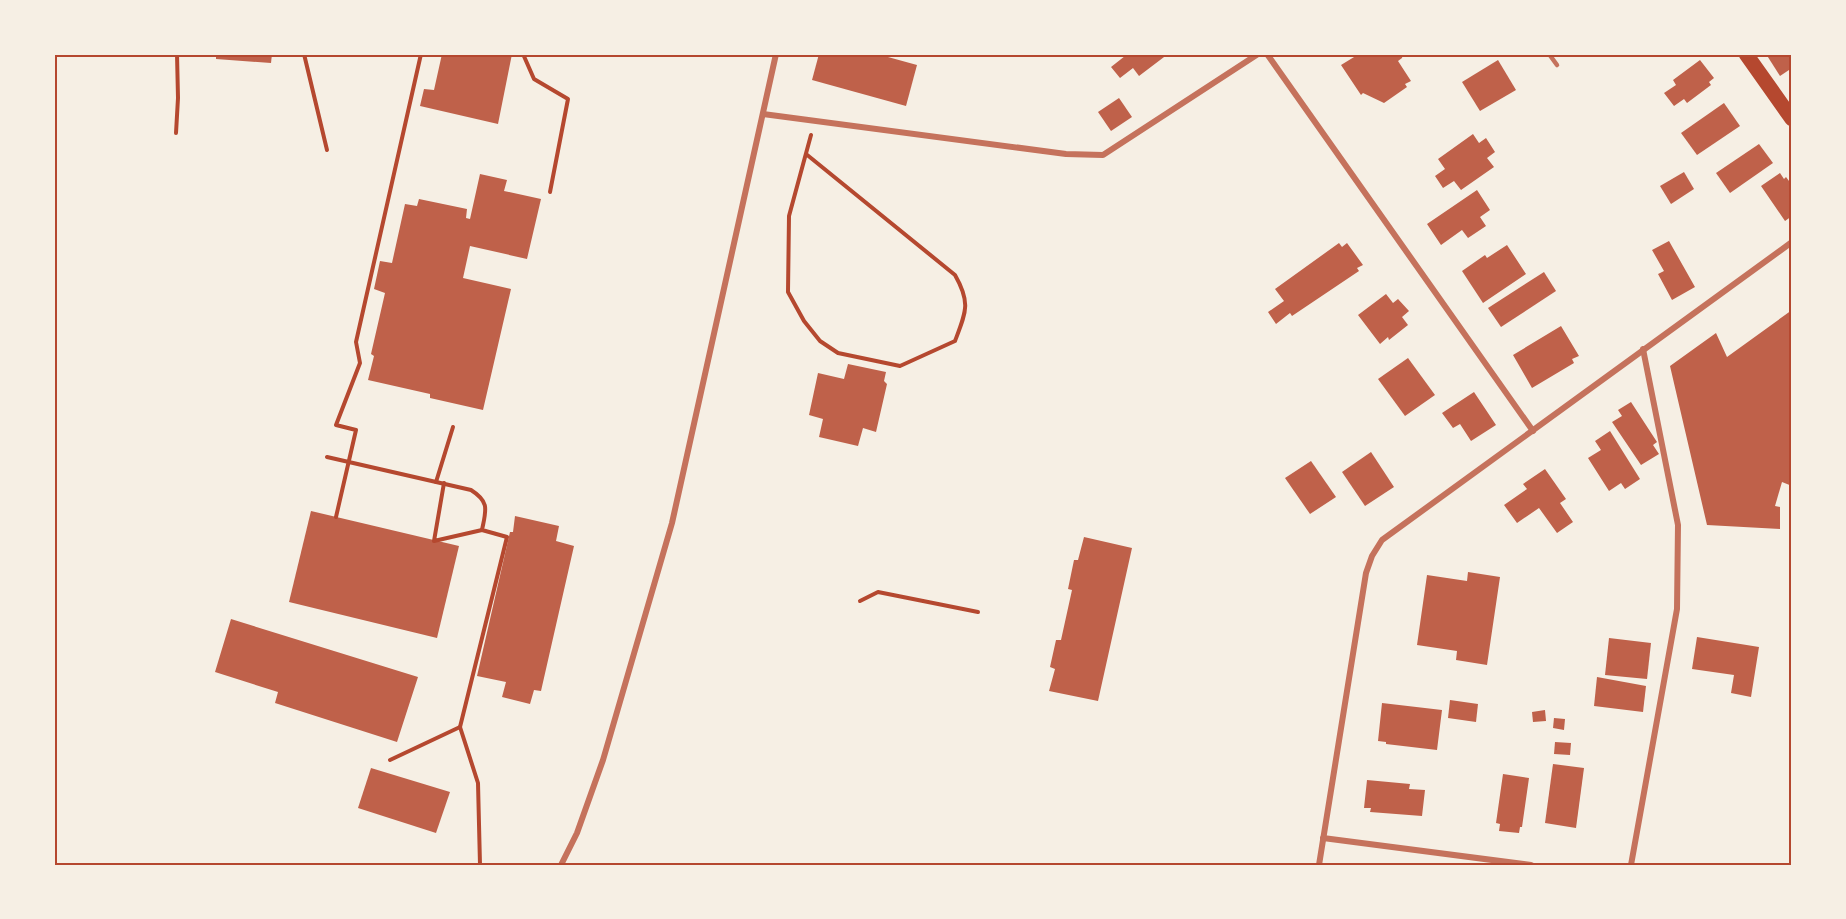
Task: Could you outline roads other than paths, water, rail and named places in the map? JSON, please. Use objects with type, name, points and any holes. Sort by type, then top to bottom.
[{"type":"main road","points":[[1746,54],[1792,119]]},
{"type":"street","points":[[561,865],[577,832],[603,760],[672,523],[776,54]]},
{"type":"street","points":[[763,114],[1066,153],[1103,154],[1258,54]]},
{"type":"street","points":[[1267,54],[1533,431]]},
{"type":"street","points":[[1319,865],[1366,573],[1372,556],[1382,540],[1792,242]]},
{"type":"street","points":[[1631,865],[1677,609],[1678,525],[1643,349]]},
{"type":"street","points":[[1323,838],[1531,865]]},
{"type":"lane","points":[[1549,54],[1557,65]]}]
